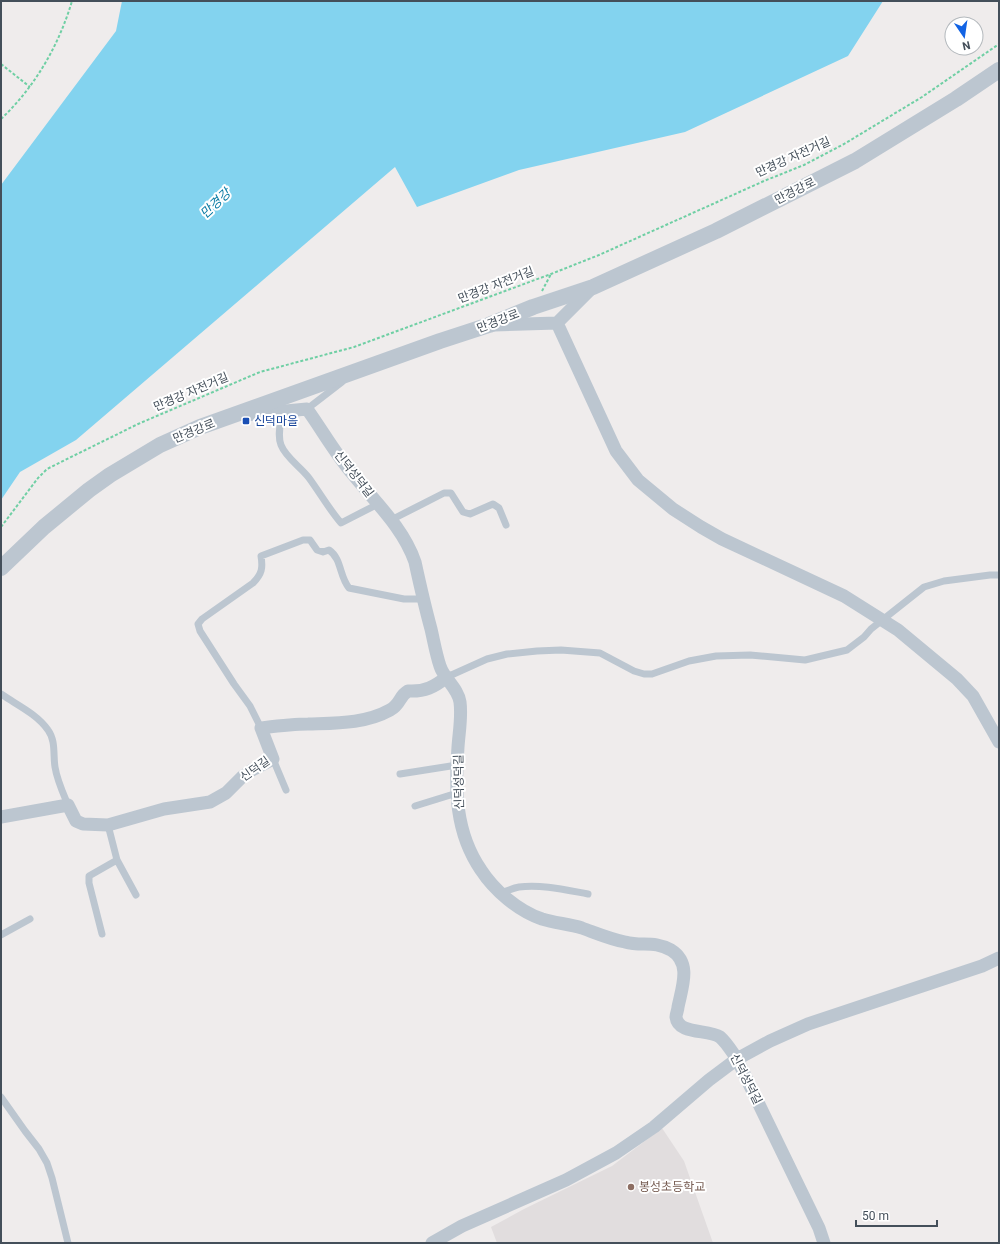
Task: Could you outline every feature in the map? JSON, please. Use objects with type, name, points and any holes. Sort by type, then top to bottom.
[{"type":"street","name":"만경강로","points":[[1,568],[44,527],[110,475],[139,457],[181,435],[489,325],[533,307],[593,287],[716,231],[855,161],[956,99],[999,70]]},
{"type":"street","points":[[489,325],[557,323],[593,287]]},
{"type":"street","points":[[557,323],[616,451],[638,480],[673,509],[717,536],[844,596],[898,630],[957,679],[999,725]]},
{"type":"street","points":[[230,417],[307,409]]},
{"type":"street","name":"신덕성덕길","points":[[307,409],[350,471],[391,520],[410,549],[415,562],[440,664],[460,700],[461,712],[457,765],[457,805],[466,841],[480,870],[501,893],[528,913],[541,919],[582,928],[625,942],[661,945],[680,957],[684,965],[685,973],[676,1017],[680,1025],[686,1029],[712,1033],[720,1038],[737,1059],[815,1221],[824,1243]]},
{"type":"street","points":[[261,728],[290,724],[347,722],[377,716],[396,707],[403,694],[408,690],[414,691],[435,687],[447,677]]},
{"type":"street","points":[[973,696],[999,742]]},
{"type":"street","name":"신덕길","points":[[68,805],[76,821],[83,824],[108,825],[164,810],[210,802],[226,793],[242,777],[252,770],[273,759],[261,728]]},
{"type":"street","points":[[1,817],[68,805]]},
{"type":"street","points":[[432,1243],[462,1226],[566,1180],[616,1154],[654,1127],[709,1080],[737,1059],[770,1040],[808,1024],[982,966],[999,958]]},
{"type":"lane","points":[[307,409],[355,372]]},
{"type":"lane","points":[[282,411],[279,435],[284,451],[308,478],[332,513],[341,523],[378,504]]},
{"type":"lane","points":[[391,520],[444,493],[450,493],[463,512],[470,514],[493,504],[499,508],[506,525]]},
{"type":"lane","points":[[261,728],[250,706],[200,631],[198,624],[202,619],[257,580],[263,567],[262,556],[303,540],[310,540],[317,550],[324,552],[329,550],[335,554],[344,581],[349,588],[404,599],[424,599]]},
{"type":"lane","points":[[447,677],[487,659],[507,654],[537,651],[561,650],[600,653],[634,671],[644,674],[652,674],[689,662],[716,656],[750,655],[805,660],[847,650],[856,645],[871,629],[924,587],[932,583],[999,575]]},
{"type":"lane","points":[[1,694],[34,716],[50,732],[53,742],[58,780],[68,805]]},
{"type":"lane","points":[[273,759],[286,790]]},
{"type":"lane","points":[[400,774],[457,765]]},
{"type":"lane","points":[[415,806],[457,793]]},
{"type":"lane","points":[[108,825],[117,860],[136,894]]},
{"type":"lane","points":[[102,934],[89,883],[89,876],[117,860]]},
{"type":"lane","points":[[501,893],[519,887],[538,887],[588,894]]},
{"type":"lane","points":[[1,935],[30,919]]},
{"type":"lane","points":[[1,1097],[39,1149],[47,1163],[68,1243]]},
{"type":"path","points":[[1,119],[14,107],[48,60],[72,1]]},
{"type":"path","name":"만경강 자전거길","points":[[1,527],[38,478],[47,469],[138,424],[260,372],[354,347],[599,255],[825,154],[922,97],[999,44]]},
{"type":"path","points":[[1,64],[30,86]]},
{"type":"shaded area","name":"봉성초등학교","points":[[662,1128],[684,1161],[713,1243],[497,1243],[491,1227],[524,1209],[612,1166]]},
{"type":"water","name":"만경강","points":[[122,1],[883,1],[848,56],[685,132],[519,170],[417,207],[395,167],[76,440],[20,472],[1,500],[1,185],[116,31]]},
{"type":"place","name":"신덕마을","points":[[246,421]]},
{"type":"place","name":"봉성초등학교","points":[[631,1187]]}]
